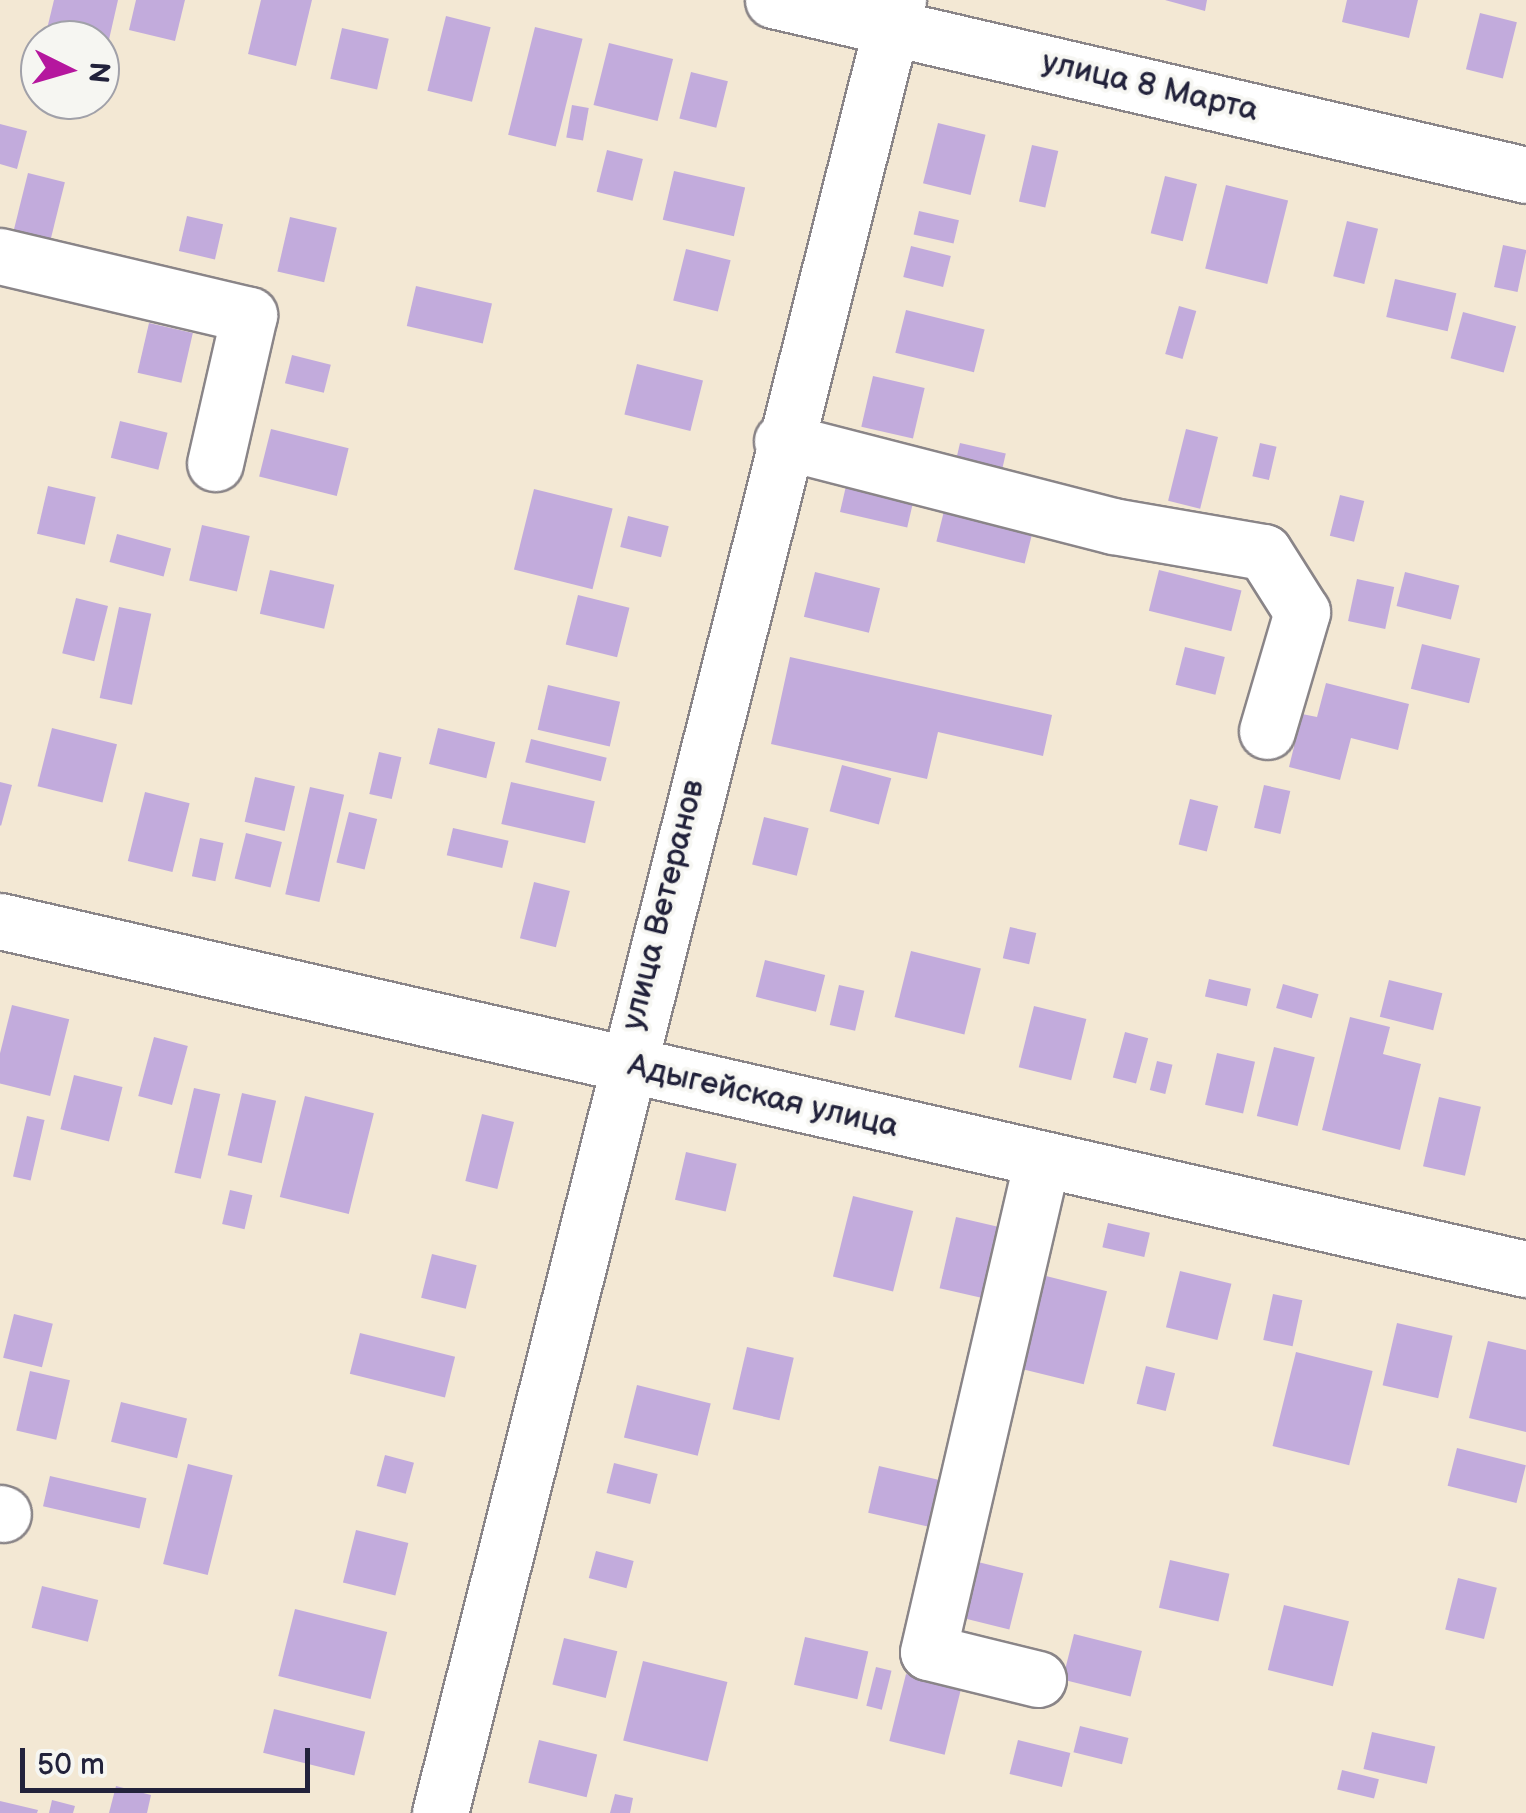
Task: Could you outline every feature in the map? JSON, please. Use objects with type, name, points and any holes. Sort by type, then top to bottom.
[{"type":"street","name":"улица 8 Марта","points":[[774,0],[894,13],[1526,175]]},
{"type":"street","name":"улица Ветеранов","points":[[440,1813],[623,1066],[894,13]]},
{"type":"street","points":[[0,256],[250,315],[215,463]]},
{"type":"street","points":[[782,441],[1113,526],[1264,552],[1302,612],[1268,731]]},
{"type":"street","name":"Адыгейская улица","points":[[0,921],[1526,1269]]},
{"type":"street","points":[[1038,1679],[928,1652],[1042,1160]]},
{"type":"building","points":[[54,0],[118,0],[113,20],[49,20]]},
{"type":"building","points":[[136,0],[185,0],[175,41],[129,30]]},
{"type":"building","points":[[261,0],[312,0],[296,66],[248,54]]},
{"type":"building","points":[[1165,0],[1207,0],[1205,11]]},
{"type":"building","points":[[1347,0],[1418,0],[1409,38],[1342,22]]},
{"type":"building","points":[[1480,13],[1517,22],[1503,78],[1466,69]]},
{"type":"building","points":[[446,16],[491,27],[472,102],[427,91]]},
{"type":"building","points":[[535,27],[583,39],[556,147],[508,135]]},
{"type":"building","points":[[342,28],[389,39],[377,89],[330,79]]},
{"type":"building","points":[[609,43],[673,59],[658,121],[594,105]]},
{"type":"building","points":[[691,72],[728,81],[716,128],[679,119]]},
{"type":"building","points":[[572,105],[589,108],[583,140],[566,137]]},
{"type":"building","points":[[938,123],[986,135],[971,195],[923,183]]},
{"type":"building","points":[[0,124],[27,131],[17,169],[0,164]]},
{"type":"building","points":[[1032,145],[1058,151],[1045,208],[1019,202]]},
{"type":"building","points":[[607,150],[643,159],[632,201],[597,192]]},
{"type":"building","points":[[674,171],[745,187],[734,236],[663,220]]},
{"type":"building","points":[[28,173],[65,182],[50,240],[13,231]]},
{"type":"building","points":[[1165,176],[1197,184],[1183,241],[1151,233]]},
{"type":"building","points":[[1226,185],[1288,200],[1267,284],[1205,268]]},
{"type":"building","points":[[919,211],[959,220],[954,244],[914,234]]},
{"type":"building","points":[[187,216],[223,224],[215,259],[179,251]]},
{"type":"building","points":[[290,217],[337,228],[324,282],[277,272]]},
{"type":"building","points":[[1347,221],[1378,229],[1364,284],[1333,276]]},
{"type":"building","points":[[1503,245],[1526,250],[1518,292],[1494,287]]},
{"type":"building","points":[[911,246],[951,256],[943,287],[903,277]]},
{"type":"building","points":[[686,249],[731,260],[718,312],[673,300]]},
{"type":"building","points":[[1395,279],[1456,293],[1448,331],[1386,317]]},
{"type":"building","points":[[416,286],[492,304],[483,343],[407,326]]},
{"type":"building","points":[[1179,306],[1196,311],[1183,359],[1165,354]]},
{"type":"building","points":[[906,310],[985,330],[974,372],[895,353]]},
{"type":"building","points":[[1463,312],[1516,326],[1504,373],[1451,358]]},
{"type":"building","points":[[149,323],[193,333],[181,383],[138,373]]},
{"type":"building","points":[[292,355],[331,365],[324,393],[285,383]]},
{"type":"building","points":[[637,364],[703,380],[690,431],[624,414]]},
{"type":"building","points":[[873,376],[925,388],[913,439],[861,427]]},
{"type":"building","points":[[120,421],[168,433],[158,470],[111,458]]},
{"type":"building","points":[[271,429],[349,448],[337,496],[259,477]]},
{"type":"building","points":[[1186,429],[1218,437],[1200,509],[1168,501]]},
{"type":"building","points":[[960,443],[1006,454],[1000,479],[954,468]]},
{"type":"building","points":[[1260,443],[1277,447],[1269,480],[1252,476]]},
{"type":"building","points":[[849,473],[916,489],[907,527],[840,512]]},
{"type":"building","points":[[48,486],[96,497],[85,545],[37,534]]},
{"type":"building","points":[[534,489],[613,509],[593,589],[514,570]]},
{"type":"building","points":[[948,495],[1036,517],[1025,564],[936,542]]},
{"type":"building","points":[[1340,495],[1364,501],[1354,542],[1330,536]]},
{"type":"building","points":[[628,516],[669,526],[661,557],[620,547]]},
{"type":"building","points":[[202,525],[250,536],[237,592],[189,581]]},
{"type":"building","points":[[117,534],[171,548],[164,577],[109,562]]},
{"type":"building","points":[[270,570],[334,585],[324,629],[260,614]]},
{"type":"building","points":[[1159,570],[1241,591],[1231,631],[1149,611]]},
{"type":"building","points":[[815,572],[880,588],[869,633],[804,617]]},
{"type":"building","points":[[1405,572],[1459,586],[1451,620],[1397,606]]},
{"type":"building","points":[[1357,579],[1394,587],[1385,629],[1348,621]]},
{"type":"building","points":[[578,595],[629,608],[617,657],[566,644]]},
{"type":"building","points":[[76,598],[108,606],[94,661],[62,653]]},
{"type":"building","points":[[119,607],[151,614],[132,705],[100,698]]},
{"type":"building","points":[[1422,644],[1480,659],[1469,703],[1411,689]]},
{"type":"building","points":[[1185,647],[1225,657],[1215,695],[1176,685]]},
{"type":"building","points":[[790,657],[1052,715],[1043,756],[938,732],[927,779],[771,744]]},
{"type":"building","points":[[1326,683],[1409,704],[1398,750],[1351,738],[1340,780],[1289,767],[1302,714],[1317,717]]},
{"type":"building","points":[[548,685],[620,702],[610,746],[538,730]]},
{"type":"building","points":[[52,728],[117,744],[102,802],[37,786]]},
{"type":"building","points":[[438,728],[495,742],[486,778],[429,764]]},
{"type":"building","points":[[531,739],[607,758],[601,781],[525,762]]},
{"type":"building","points":[[379,752],[401,757],[392,799],[369,794]]},
{"type":"building","points":[[842,765],[891,778],[879,825],[830,811]]},
{"type":"building","points":[[255,777],[295,786],[285,831],[245,822]]},
{"type":"building","points":[[0,782],[12,785],[1,826],[0,825]]},
{"type":"building","points":[[511,782],[595,801],[585,843],[501,824]]},
{"type":"building","points":[[1264,785],[1290,791],[1280,834],[1254,828]]},
{"type":"building","points":[[310,787],[344,795],[319,902],[285,894]]},
{"type":"building","points":[[145,792],[190,803],[172,872],[128,861]]},
{"type":"building","points":[[1190,799],[1218,806],[1207,852],[1179,845]]},
{"type":"building","points":[[349,812],[377,819],[365,869],[336,862]]},
{"type":"building","points":[[764,817],[809,828],[797,876],[752,865]]},
{"type":"building","points":[[453,828],[509,841],[502,868],[447,855]]},
{"type":"building","points":[[246,833],[282,842],[271,888],[235,879]]},
{"type":"building","points":[[200,838],[223,843],[215,881],[192,876]]},
{"type":"building","points":[[534,882],[570,891],[556,947],[520,938]]},
{"type":"building","points":[[1010,927],[1036,933],[1029,964],[1003,958]]},
{"type":"building","points":[[911,951],[981,968],[964,1034],[895,1017]]},
{"type":"building","points":[[765,960],[825,975],[816,1012],[756,997]]},
{"type":"building","points":[[1209,979],[1251,989],[1247,1006],[1205,997]]},
{"type":"building","points":[[1389,980],[1442,993],[1433,1030],[1380,1017]]},
{"type":"building","points":[[1283,984],[1319,994],[1312,1018],[1276,1008]]},
{"type":"building","points":[[839,985],[864,991],[855,1031],[830,1025]]},
{"type":"building","points":[[12,1005],[69,1019],[50,1096],[0,1083],[0,1053]]},
{"type":"building","points":[[1034,1006],[1086,1019],[1071,1080],[1019,1067]]},
{"type":"building","points":[[1350,1017],[1390,1027],[1383,1054],[1421,1064],[1400,1150],[1322,1130]]},
{"type":"building","points":[[1125,1032],[1148,1038],[1136,1084],[1113,1077]]},
{"type":"building","points":[[154,1037],[188,1046],[172,1105],[138,1096]]},
{"type":"building","points":[[1274,1047],[1315,1057],[1298,1126],[1257,1116]]},
{"type":"building","points":[[1217,1053],[1255,1062],[1243,1113],[1205,1105]]},
{"type":"building","points":[[1157,1061],[1173,1065],[1165,1094],[1150,1090]]},
{"type":"building","points":[[74,1075],[123,1087],[109,1141],[60,1129]]},
{"type":"building","points":[[194,1088],[220,1094],[201,1179],[174,1173]]},
{"type":"building","points":[[242,1093],[276,1101],[262,1163],[228,1155]]},
{"type":"building","points":[[305,1096],[374,1113],[349,1214],[280,1197]]},
{"type":"building","points":[[1439,1097],[1481,1107],[1465,1176],[1423,1166]]},
{"type":"building","points":[[482,1114],[514,1122],[497,1189],[465,1181]]},
{"type":"building","points":[[27,1116],[45,1120],[31,1180],[13,1176]]},
{"type":"building","points":[[686,1152],[737,1164],[726,1211],[675,1200]]},
{"type":"building","points":[[230,1190],[252,1195],[245,1229],[222,1224]]},
{"type":"building","points":[[853,1196],[913,1211],[893,1292],[833,1277]]},
{"type":"building","points":[[956,1217],[1008,1229],[991,1300],[940,1288]]},
{"type":"building","points":[[1108,1223],[1150,1233],[1144,1257],[1102,1247]]},
{"type":"building","points":[[432,1254],[477,1265],[466,1309],[421,1298]]},
{"type":"building","points":[[1180,1271],[1231,1284],[1217,1340],[1166,1327]]},
{"type":"building","points":[[1042,1275],[1107,1291],[1084,1384],[1019,1368]]},
{"type":"building","points":[[1273,1294],[1302,1300],[1293,1346],[1263,1340]]},
{"type":"building","points":[[14,1314],[53,1324],[42,1367],[3,1358]]},
{"type":"building","points":[[1397,1323],[1453,1336],[1438,1398],[1383,1385]]},
{"type":"building","points":[[360,1333],[455,1357],[445,1397],[350,1374]]},
{"type":"building","points":[[1488,1341],[1526,1350],[1526,1432],[1469,1418]]},
{"type":"building","points":[[747,1347],[794,1358],[779,1420],[733,1409]]},
{"type":"building","points":[[1296,1352],[1373,1371],[1349,1465],[1273,1446]]},
{"type":"building","points":[[1146,1366],[1175,1373],[1166,1411],[1137,1404]]},
{"type":"building","points":[[30,1371],[70,1380],[56,1440],[16,1430]]},
{"type":"building","points":[[637,1385],[711,1403],[698,1456],[624,1437]]},
{"type":"building","points":[[121,1402],[187,1418],[177,1458],[111,1442]]},
{"type":"building","points":[[1457,1448],[1526,1465],[1516,1503],[1448,1486]]},
{"type":"building","points":[[385,1455],[414,1463],[406,1494],[377,1486]]},
{"type":"building","points":[[614,1463],[658,1474],[650,1504],[607,1493]]},
{"type":"building","points":[[188,1464],[233,1475],[208,1575],[163,1564]]},
{"type":"building","points":[[879,1466],[950,1482],[939,1529],[868,1513]]},
{"type":"building","points":[[50,1476],[146,1498],[139,1528],[43,1506]]},
{"type":"building","points":[[356,1530],[408,1543],[395,1595],[343,1582]]},
{"type":"building","points":[[596,1551],[634,1561],[626,1588],[589,1578]]},
{"type":"building","points":[[970,1560],[1023,1573],[1009,1630],[956,1616]]},
{"type":"building","points":[[1170,1560],[1229,1574],[1218,1621],[1159,1608]]},
{"type":"building","points":[[1458,1578],[1497,1588],[1484,1639],[1445,1629]]},
{"type":"building","points":[[42,1586],[98,1600],[88,1642],[32,1628]]},
{"type":"building","points":[[1284,1605],[1349,1621],[1333,1686],[1268,1670]]},
{"type":"building","points":[[295,1609],[387,1632],[370,1699],[278,1676]]},
{"type":"building","points":[[1074,1634],[1142,1651],[1131,1697],[1063,1680]]},
{"type":"building","points":[[805,1637],[868,1652],[857,1699],[794,1685]]},
{"type":"building","points":[[564,1638],[617,1651],[606,1698],[552,1685]]},
{"type":"building","points":[[643,1661],[727,1682],[708,1762],[623,1741]]},
{"type":"building","points":[[876,1667],[892,1671],[882,1710],[866,1706]]},
{"type":"building","points":[[906,1674],[961,1688],[945,1755],[889,1741]]},
{"type":"building","points":[[274,1709],[365,1732],[354,1775],[263,1753]]},
{"type":"building","points":[[1080,1726],[1129,1738],[1122,1764],[1073,1752]]},
{"type":"building","points":[[1372,1732],[1435,1747],[1427,1784],[1363,1769]]},
{"type":"building","points":[[539,1740],[597,1755],[587,1797],[528,1783]]},
{"type":"building","points":[[1018,1740],[1070,1753],[1062,1787],[1010,1774]]},
{"type":"building","points":[[1342,1770],[1379,1779],[1374,1799],[1337,1789]]},
{"type":"building","points":[[116,1786],[151,1795],[147,1813],[109,1813]]},
{"type":"building","points":[[615,1794],[633,1798],[630,1813],[610,1813]]},
{"type":"building","points":[[52,1800],[75,1806],[73,1813],[49,1813]]},
{"type":"building","points":[[0,1801],[38,1810],[0,1813]]}]
